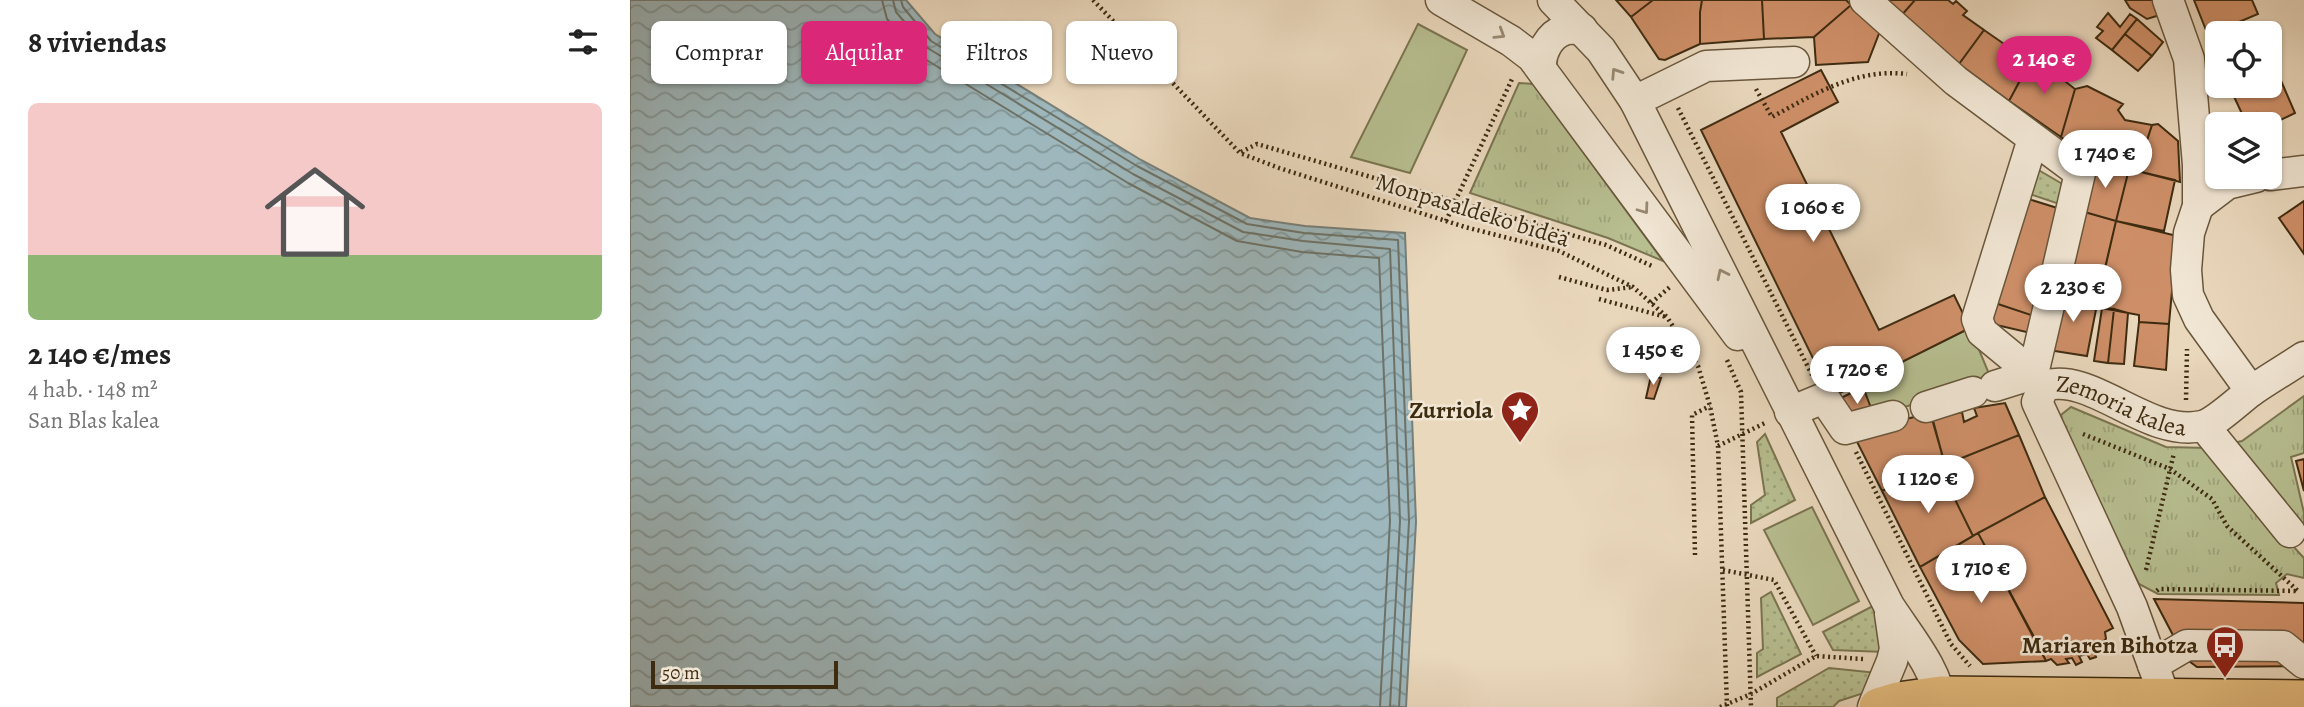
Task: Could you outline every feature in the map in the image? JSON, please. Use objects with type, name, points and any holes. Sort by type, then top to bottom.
[{"type":"main road","points":[[1875,707],[1898,701],[2164,690],[2304,699]]},
{"type":"street","points":[[1441,0],[1483,23],[1533,60],[1728,308],[1773,379],[1889,606],[1905,656],[1942,701]]},
{"type":"street","points":[[1553,0],[1601,50],[1635,101],[1728,308]]},
{"type":"street","points":[[1865,0],[1956,81],[2080,173],[2039,380]]},
{"type":"street","points":[[2168,0],[2189,59],[2198,165],[2198,206],[2189,233],[2186,270],[2188,295],[2199,319],[2251,391]]},
{"type":"street","points":[[1533,60],[1540,59],[1553,37],[1564,30],[1582,29]]},
{"type":"street","points":[[1635,101],[1706,66],[1794,62]]},
{"type":"street","points":[[2032,138],[1977,318],[1982,332],[2039,380]]},
{"type":"street","points":[[2282,174],[2304,171]]},
{"type":"street","points":[[2198,206],[2220,189]]},
{"type":"street","name":"Zemoria kalea","points":[[2164,690],[2132,607],[2037,402],[2039,380],[2076,386],[2160,423],[2180,428],[2204,426],[2251,391],[2304,357]]},
{"type":"street","points":[[1926,407],[1984,389],[2039,380]]},
{"type":"street","points":[[1790,412],[1824,398],[1845,429],[1893,416]]},
{"type":"street","points":[[2204,426],[2290,532]]},
{"type":"street","points":[[1875,707],[1919,629],[1895,575]]},
{"type":"street","points":[[2164,690],[2187,645],[2283,646],[2304,663]]},
{"type":"path","name":"Monpasaldeko bidea","points":[[1093,0],[1240,153],[1446,221],[1559,251],[1633,287],[1667,317],[1699,366],[1718,446],[1727,705]]},
{"type":"path","points":[[1446,221],[1533,60]]},
{"type":"path","points":[[1742,64],[1772,117],[1835,83],[1888,72],[1956,81]]},
{"type":"path","points":[[1669,84],[1679,111],[1824,398]]},
{"type":"path","points":[[1240,153],[1257,144],[1606,245],[1651,266],[1658,273]]},
{"type":"path","points":[[1559,277],[1607,289],[1633,287]]},
{"type":"path","points":[[1664,280],[1678,295]]},
{"type":"path","points":[[1599,299],[1667,317]]},
{"type":"path","points":[[1724,351],[1741,392],[1751,707]]},
{"type":"path","points":[[1695,555],[1692,415],[1710,406]]},
{"type":"path","points":[[1718,446],[1790,412]]},
{"type":"path","points":[[2045,419],[2170,469],[2212,499],[2227,526],[2298,591],[2159,589],[2132,607]]},
{"type":"path","points":[[1845,429],[1951,644],[1973,671]]},
{"type":"path","points":[[1722,570],[1774,580],[1816,656]]},
{"type":"path","points":[[1720,707],[1751,694],[1816,656],[1905,656]]},
{"type":"green space","points":[[1418,24],[1467,50],[1410,173],[1351,157]]},
{"type":"green space","points":[[1519,83],[1533,84],[1663,261],[1608,238],[1470,193]]},
{"type":"green space","points":[[2035,168],[2071,189],[2068,207],[2027,193]]},
{"type":"green space","points":[[1970,328],[1992,381],[1874,416],[1861,382]]},
{"type":"green space","points":[[2304,396],[2304,453],[2291,457],[2304,513],[2304,528],[2291,544],[2304,558],[2304,578],[2287,574],[2276,583],[2279,595],[2158,594],[2139,584],[2066,439],[2061,415],[2071,407],[2166,447],[2210,448],[2242,441]]},
{"type":"green space","points":[[1765,434],[1795,500],[1751,523],[1751,505],[1765,495],[1757,442]]},
{"type":"green space","points":[[1812,507],[1859,601],[1813,625],[1764,530]]},
{"type":"green space","points":[[1771,592],[1801,654],[1757,677],[1757,653],[1763,649],[1761,598]]},
{"type":"green space","points":[[1873,606],[1880,624],[1884,652],[1833,650],[1823,632]]},
{"type":"green space","points":[[1829,668],[1878,673],[1864,693],[1839,701],[1833,707],[1777,707],[1777,698]]},
{"type":"water","points":[[630,0],[906,0],[924,21],[801,21],[801,84],[927,84],[927,25],[941,38],[941,84],[1017,84],[1141,160],[1250,218],[1305,226],[1405,233],[1416,522],[1406,707],[630,707]]},
{"type":"building","points":[[1616,0],[1653,0],[1631,17]]},
{"type":"building","points":[[1653,0],[1702,0],[1700,44],[1665,60],[1659,59],[1631,17]]},
{"type":"building","points":[[1702,0],[1762,0],[1764,39],[1700,44]]},
{"type":"building","points":[[1762,0],[1846,0],[1851,5],[1814,37],[1764,39]]},
{"type":"building","points":[[1881,0],[1915,0],[1900,17]]},
{"type":"building","points":[[1915,0],[1948,0],[1953,4],[1956,1],[1967,11],[1963,15],[1984,30],[1959,64],[1900,17]]},
{"type":"building","points":[[2125,0],[2158,0],[2163,14],[2147,19],[2130,8]]},
{"type":"building","points":[[2194,0],[2252,0],[2258,14],[2241,21],[2205,21],[2205,28]]},
{"type":"building","points":[[1851,5],[1880,31],[1868,62],[1816,65],[1814,37]]},
{"type":"building","points":[[2108,13],[2120,27],[2130,14],[2137,19],[2112,50],[2096,38],[2103,31],[2097,27]]},
{"type":"building","points":[[2137,19],[2163,42],[2152,56],[2125,34]]},
{"type":"building","points":[[1984,30],[2030,62],[2009,101],[1959,64]]},
{"type":"building","points":[[2125,34],[2152,56],[2138,71],[2112,50]]},
{"type":"building","points":[[2033,56],[2075,89],[2061,137],[2009,101]]},
{"type":"building","points":[[1821,70],[1838,102],[1781,132],[1879,330],[1954,295],[1970,328],[1832,397],[1701,130]]},
{"type":"building","points":[[2282,83],[2295,113],[2282,119],[2282,112],[2241,112],[2235,98],[2282,98]]},
{"type":"building","points":[[2087,86],[2123,104],[2118,110],[2125,120],[2152,125],[2137,171],[2092,160],[2061,137],[2075,89]]},
{"type":"building","points":[[2158,124],[2178,141],[2180,182],[2137,171],[2152,125]]},
{"type":"building","points":[[2092,160],[2129,169],[2116,221],[2081,211]]},
{"type":"building","points":[[2129,169],[2175,180],[2164,231],[2116,221]]},
{"type":"building","points":[[2025,198],[2067,211],[2040,318],[1995,303]]},
{"type":"building","points":[[2304,201],[2304,254],[2279,218]]},
{"type":"building","points":[[2081,211],[2116,221],[2101,285],[2065,275]]},
{"type":"building","points":[[2116,221],[2177,236],[2169,324],[2139,322],[2139,315],[2102,308],[2098,299]]},
{"type":"building","points":[[2065,275],[2087,283],[2083,295],[2060,290]]},
{"type":"building","points":[[2060,290],[2098,299],[2087,356],[2048,350]]},
{"type":"building","points":[[1995,303],[2040,318],[2035,334],[1988,323]]},
{"type":"building","points":[[2102,308],[2114,309],[2108,363],[2094,361]]},
{"type":"building","points":[[2114,309],[2128,313],[2124,364],[2108,363]]},
{"type":"building","points":[[2139,322],[2169,324],[2166,370],[2134,366]]},
{"type":"building","points":[[1651,376],[1661,378],[1654,399],[1646,398]]},
{"type":"building","points":[[1863,387],[1874,416],[1849,422],[1839,399]]},
{"type":"building","points":[[2005,403],[2019,435],[1945,465],[1932,419],[1962,412],[1964,422],[1977,416],[1974,408]]},
{"type":"building","points":[[1931,413],[1945,465],[1882,491],[1852,432]]},
{"type":"building","points":[[2019,435],[2045,497],[1973,536],[1939,467]]},
{"type":"building","points":[[2304,459],[2304,491],[2296,461]]},
{"type":"building","points":[[1939,467],[1973,536],[1920,567],[1882,491]]},
{"type":"building","points":[[2045,497],[2113,628],[2105,632],[2106,639],[2094,649],[2096,657],[2090,659],[2087,654],[2079,656],[2082,662],[2076,665],[2072,658],[2066,659],[2069,663],[2057,665],[2051,659],[2046,661],[1978,533]]},
{"type":"building","points":[[1978,533],[2046,661],[1983,664],[1959,640],[1920,567]]},
{"type":"building","points":[[2154,599],[2304,603],[2304,666],[2197,667],[2185,658]]},
{"type":"place","name":"Zurriola","points":[[1520,444]]},
{"type":"place","name":"Mariaren Bihotza","points":[[2225,679]]}]
